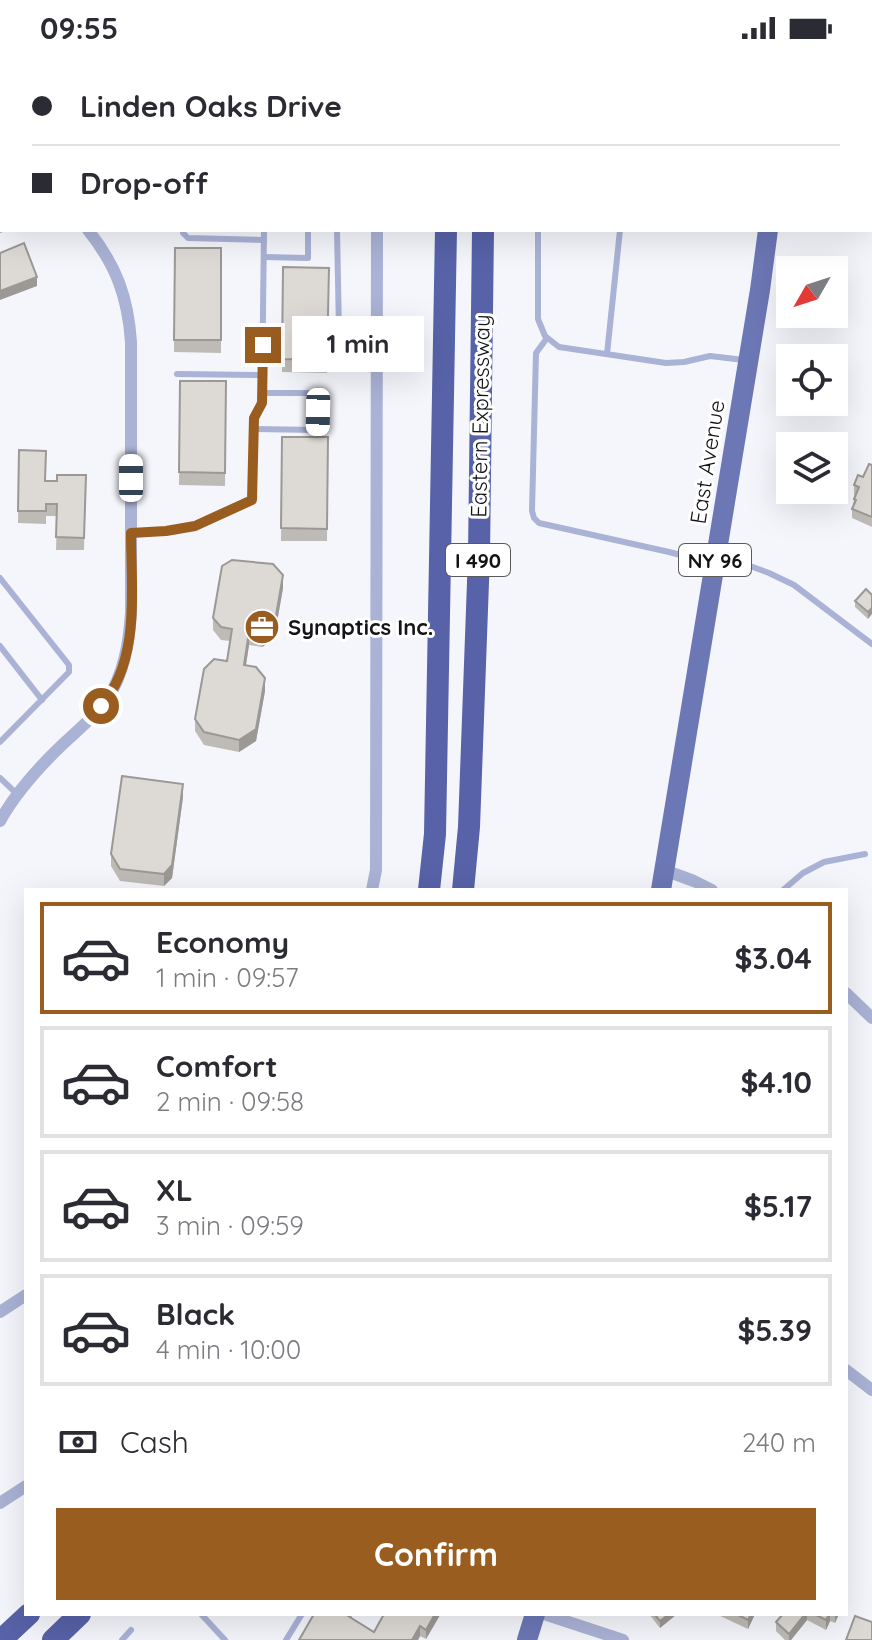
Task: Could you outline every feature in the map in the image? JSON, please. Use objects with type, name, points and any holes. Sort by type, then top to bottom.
[{"type":"highway","name":"Eastern Expressway","points":[[429,888],[437,787],[446,232]]},
{"type":"highway","name":"Eastern Expressway","points":[[463,888],[469,827],[479,555],[483,232]]},
{"type":"highway","points":[[0,1623],[24,1614]]},
{"type":"highway","points":[[1,1640],[24,1616]]},
{"type":"highway","points":[[53,1640],[78,1616]]},
{"type":"main road","name":"East Avenue","points":[[663,880],[768,232]]},
{"type":"main road","points":[[527,1640],[534,1616]]},
{"type":"street","points":[[0,821],[17,794],[106,700],[125,658],[131,613],[129,314],[113,266],[89,232]]},
{"type":"street","points":[[372,888],[376,870],[377,232]]},
{"type":"street","points":[[663,880],[694,881],[708,888]]},
{"type":"street","points":[[848,995],[872,1018]]},
{"type":"street","points":[[0,1312],[24,1296]]},
{"type":"street","points":[[848,1372],[872,1390]]},
{"type":"street","points":[[0,1503],[24,1487]]},
{"type":"street","points":[[550,1616],[623,1640]]},
{"type":"lane","points":[[183,232],[188,238],[264,240]]},
{"type":"lane","points":[[131,533],[195,526],[252,500],[254,418],[262,403],[264,232]]},
{"type":"lane","points":[[264,257],[308,258],[308,232]]},
{"type":"lane","points":[[337,232],[339,331]]},
{"type":"lane","points":[[538,232],[538,319],[547,338],[559,347],[666,363],[710,356],[748,360]]},
{"type":"lane","points":[[607,354],[620,232]]},
{"type":"lane","points":[[547,338],[536,353],[532,511],[539,523],[669,552],[716,559],[769,573],[794,585],[872,644]]},
{"type":"lane","points":[[177,374],[262,375]]},
{"type":"lane","points":[[254,429],[317,430],[318,393],[262,393]]},
{"type":"lane","points":[[0,578],[69,665],[69,672],[0,742]]},
{"type":"lane","points":[[0,646],[42,700]]},
{"type":"lane","points":[[0,778],[17,794]]},
{"type":"lane","points":[[785,888],[803,873],[824,862],[865,854]]},
{"type":"lane","points":[[203,1616],[225,1640]]},
{"type":"lane","points":[[286,1640],[301,1616]]},
{"type":"lane","points":[[122,1640],[131,1630]]},
{"type":"building","points":[[24,243],[37,277],[0,291],[0,253]]},
{"type":"building","points":[[175,248],[221,248],[221,340],[174,340]]},
{"type":"building","points":[[283,267],[329,268],[327,360],[282,359]]},
{"type":"building","points":[[180,381],[226,381],[225,473],[179,472]]},
{"type":"building","points":[[282,437],[328,437],[327,529],[281,528]]},
{"type":"building","points":[[19,450],[46,451],[45,481],[57,481],[57,475],[86,475],[84,538],[56,537],[57,504],[46,504],[46,511],[18,511]]},
{"type":"building","points":[[869,464],[872,465],[872,517],[852,509],[859,487],[854,485],[858,475],[863,477]]},
{"type":"building","points":[[232,560],[273,564],[283,575],[274,627],[262,634],[249,632],[244,665],[256,667],[265,678],[256,729],[239,740],[204,732],[195,719],[204,669],[214,659],[227,661],[232,629],[221,627],[213,618],[222,566]]},
{"type":"building","points":[[866,589],[872,595],[872,608],[868,612],[855,601]]},
{"type":"building","points":[[122,776],[183,784],[172,865],[164,874],[120,869],[111,854]]},
{"type":"building","points":[[313,1616],[348,1616],[374,1632],[383,1616],[434,1616],[426,1630],[420,1626],[412,1640],[299,1640]]},
{"type":"building","points":[[781,1616],[803,1616],[789,1634],[776,1622]]},
{"type":"building","points":[[855,1616],[872,1622],[872,1640],[846,1640]]},
{"type":"place","name":"Synaptics Inc.","points":[[262,627]]},
{"type":"route","points":[[101,706],[118,679],[129,637],[131,533],[195,526],[252,500],[254,418],[262,403],[263,345]]}]
